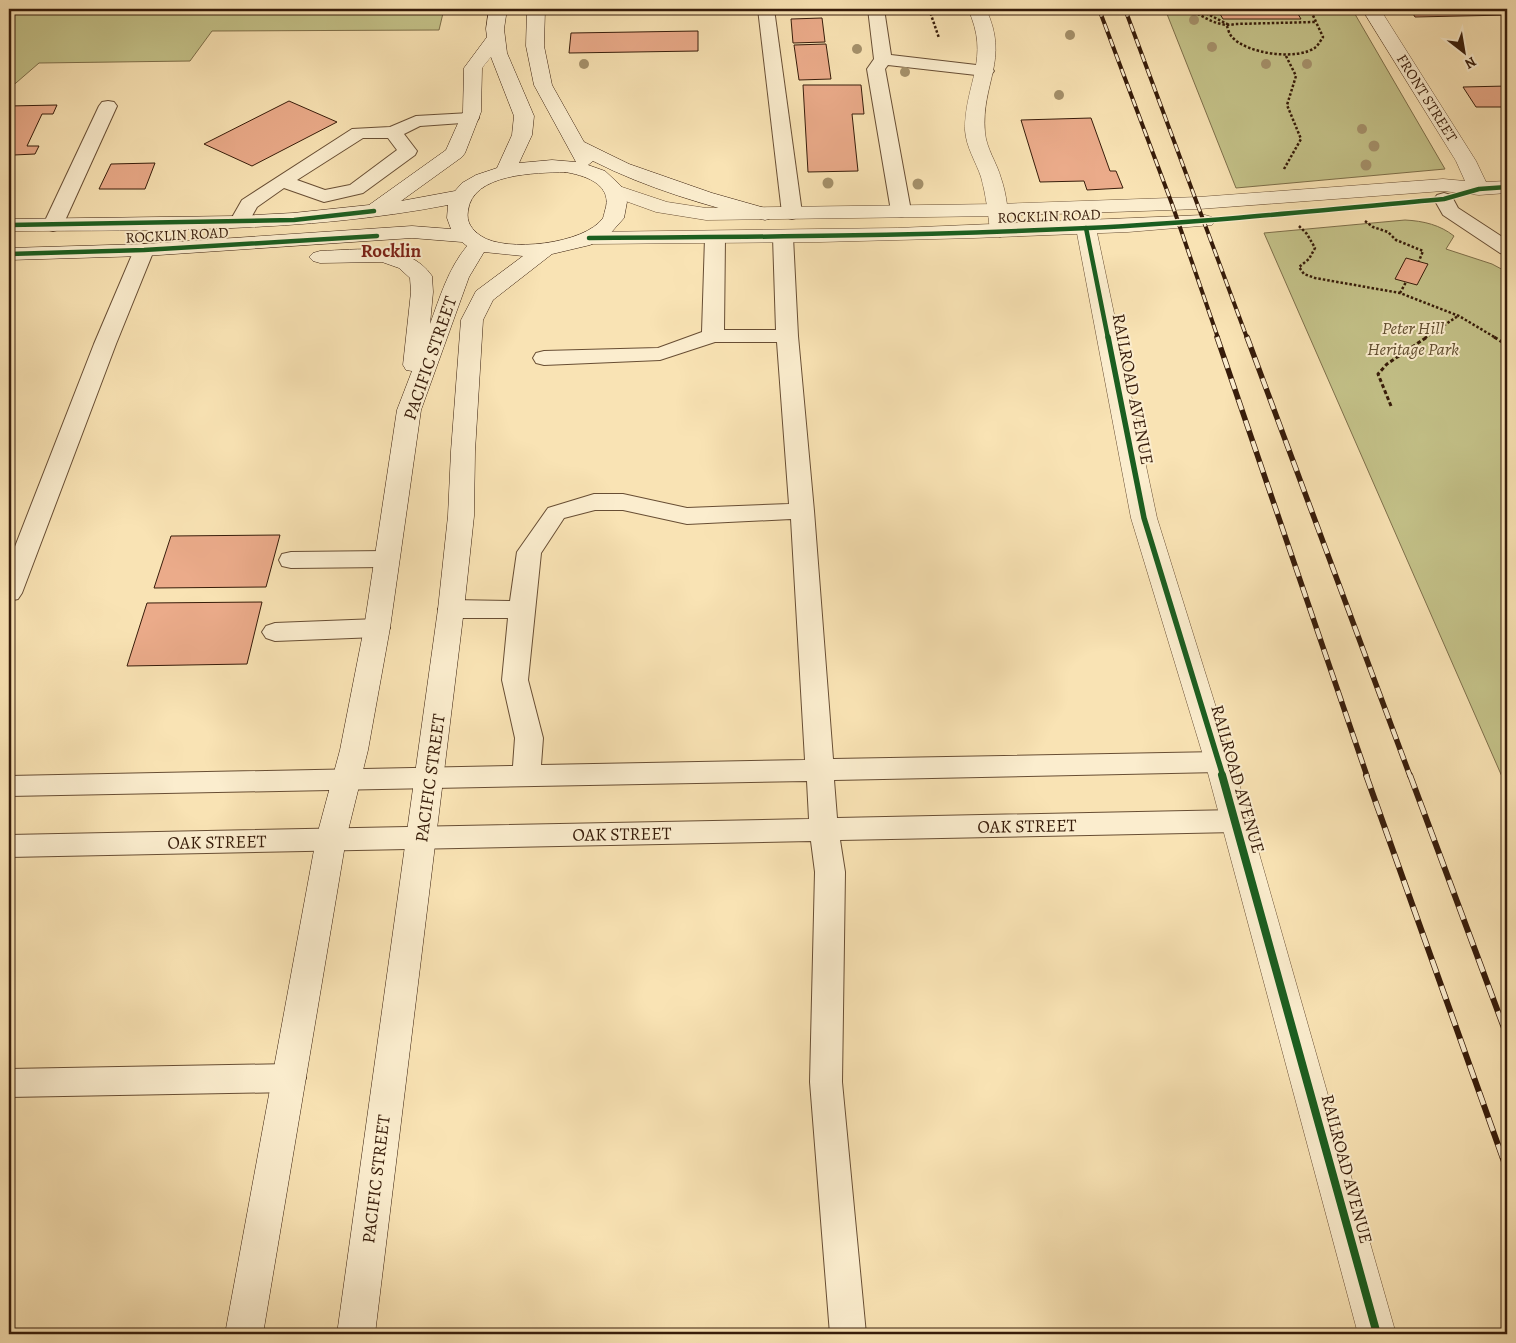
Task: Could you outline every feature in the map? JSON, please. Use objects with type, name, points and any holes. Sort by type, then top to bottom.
[{"type":"main road","points":[[498,9],[495,29],[498,53],[524,116],[522,135],[506,171]]},
{"type":"main road","points":[[536,9],[535,46],[541,77],[589,170]]},
{"type":"main road","points":[[977,9],[984,21],[988,36],[988,62],[975,115],[975,134],[989,171],[998,210],[1000,231]]},
{"type":"main road","name":"FRONT STREET","points":[[1371,9],[1466,161],[1479,189]]},
{"type":"main road","points":[[374,211],[455,152],[472,112],[473,68],[496,36]]},
{"type":"main road","points":[[576,145],[622,168],[705,197],[765,214]]},
{"type":"main road","points":[[472,240],[458,223],[456,210],[462,196],[484,178],[506,171],[533,166],[565,166],[589,170],[604,178],[613,190],[617,203],[615,215],[606,227],[589,238],[544,251]]},
{"type":"main road","name":"ROCKLIN ROAD","points":[[589,238],[714,238],[788,225],[901,211],[998,210],[1199,203],[1443,185],[1479,189],[1507,187]]},
{"type":"main road","name":"ROCKLIN ROAD","points":[[613,190],[663,208],[706,214],[765,214],[788,225],[1000,231],[1086,228],[1291,213],[1444,199],[1479,189]]},
{"type":"main road","name":"ROCKLIN ROAD","points":[[9,225],[294,220],[374,211],[462,196]]},
{"type":"main road","points":[[9,234],[53,225]]},
{"type":"main road","name":"RAILROAD AVENUE","points":[[1086,228],[1144,518],[1236,821],[1377,1334]]},
{"type":"main road","name":"ROCKLIN ROAD","points":[[9,254],[144,250],[412,232],[472,240],[494,248],[544,251]]},
{"type":"main road","name":"PACIFIC STREET","points":[[244,1334],[331,839],[347,779],[377,628],[409,410],[458,277],[467,258],[472,240]]},
{"type":"main road","points":[[144,250],[204,259],[383,256],[407,263],[421,276],[422,292],[409,410]]},
{"type":"main road","name":"PACIFIC STREET","points":[[356,1334],[417,865],[423,838],[431,778],[451,609],[461,516],[463,451],[472,320],[484,296],[544,251]]},
{"type":"lane","points":[[766,9],[788,225],[787,336],[802,511],[824,830],[830,872],[826,1082],[848,1334]]},
{"type":"lane","points":[[876,9],[883,59],[876,69],[901,211]]},
{"type":"lane","points":[[883,59],[985,70]]},
{"type":"lane","points":[[53,225],[108,106]]},
{"type":"lane","points":[[240,221],[249,204],[359,133],[393,132],[416,120],[470,118]]},
{"type":"lane","points":[[282,181],[324,196],[356,189],[408,151],[393,132]]},
{"type":"lane","points":[[1444,199],[1450,211],[1507,249]]},
{"type":"lane","points":[[713,336],[714,238]]},
{"type":"lane","points":[[9,593],[105,344],[144,250]]},
{"type":"lane","points":[[544,358],[660,354],[713,336],[787,336]]},
{"type":"lane","points":[[526,776],[529,738],[515,680],[522,610],[529,552],[556,513],[594,502],[623,502],[687,516],[802,511]]},
{"type":"lane","points":[[292,560],[386,559]]},
{"type":"lane","points":[[451,609],[522,610]]},
{"type":"lane","points":[[275,632],[377,628]]},
{"type":"lane","points":[[9,786],[1219,762]]},
{"type":"lane","name":"OAK STREET","points":[[9,846],[1236,821]]},
{"type":"lane","points":[[9,1083],[290,1078]]},
{"type":"path","points":[[929,9],[939,33],[939,43]]},
{"type":"path","points":[[1190,9],[1201,16],[1228,26],[1269,22],[1315,22]]},
{"type":"path","points":[[1198,9],[1228,26]]},
{"type":"path","points":[[1228,26],[1228,32],[1240,44],[1263,52],[1286,54],[1306,52],[1318,46],[1322,37],[1310,9]]},
{"type":"path","points":[[1295,10],[1342,9]]},
{"type":"path","points":[[1284,171],[1301,139],[1287,105],[1296,76],[1286,54]]},
{"type":"path","points":[[1291,213],[1315,248],[1309,259],[1299,267],[1304,274],[1315,278],[1400,292],[1459,316],[1507,345]]},
{"type":"path","points":[[1362,219],[1373,227],[1388,232],[1396,240],[1422,251],[1419,261]]},
{"type":"path","points":[[1400,292],[1406,282]]},
{"type":"path","points":[[1391,406],[1378,374],[1387,364],[1459,316]]},
{"type":"green space","points":[[9,9],[444,9],[439,30],[212,31],[190,61],[39,63],[9,89]]},
{"type":"green space","points":[[1165,9],[1352,9],[1445,169],[1236,188]]},
{"type":"green space","name":"Peter Hill Heritage Park","points":[[1405,220],[1419,221],[1443,229],[1454,236],[1446,249],[1492,264],[1507,272],[1507,788],[1264,233]]},
{"type":"building","points":[[1217,9],[1295,9],[1301,19],[1223,19]]},
{"type":"building","points":[[1410,9],[1507,9],[1507,15],[1415,17]]},
{"type":"building","points":[[822,18],[825,42],[793,43],[791,19]]},
{"type":"building","points":[[698,31],[698,51],[569,53],[571,33]]},
{"type":"building","points":[[826,44],[831,79],[799,80],[794,45]]},
{"type":"building","points":[[803,85],[861,85],[864,114],[852,114],[858,171],[808,172]]},
{"type":"building","points":[[1507,86],[1507,107],[1476,107],[1463,87]]},
{"type":"building","points":[[289,101],[337,122],[252,166],[204,144]]},
{"type":"building","points":[[57,105],[53,114],[42,114],[27,146],[39,146],[35,154],[14,155],[14,152],[9,152],[9,106]]},
{"type":"building","points":[[1091,118],[1110,171],[1116,171],[1123,188],[1087,190],[1084,181],[1040,182],[1021,120]]},
{"type":"building","points":[[155,163],[145,189],[99,189],[111,164]]},
{"type":"building","points":[[1406,258],[1428,264],[1417,285],[1395,279]]},
{"type":"building","points":[[280,535],[266,587],[154,588],[171,536]]},
{"type":"building","points":[[262,602],[247,664],[127,666],[147,603]]},
{"type":"railway","points":[[1099,9],[1172,204],[1218,338]]},
{"type":"railway","points":[[1125,9],[1247,338]]},
{"type":"railway","points":[[1217,337],[1367,776]]},
{"type":"railway","points":[[1247,337],[1410,776]]},
{"type":"railway","points":[[1366,775],[1507,1170]]},
{"type":"railway","points":[[1410,775],[1507,1036]]},
{"type":"cycle path","points":[[589,238],[783,237],[1086,228],[1205,221],[1444,199],[1479,189],[1507,187]]},
{"type":"cycle path","points":[[9,225],[294,220],[374,211]]},
{"type":"cycle path","points":[[1086,228],[1144,518],[1219,762],[1377,1334]]},
{"type":"cycle path","points":[[9,254],[144,250],[377,236]]},
{"type":"district","name":"Rocklin","points":[[391,251]]}]
